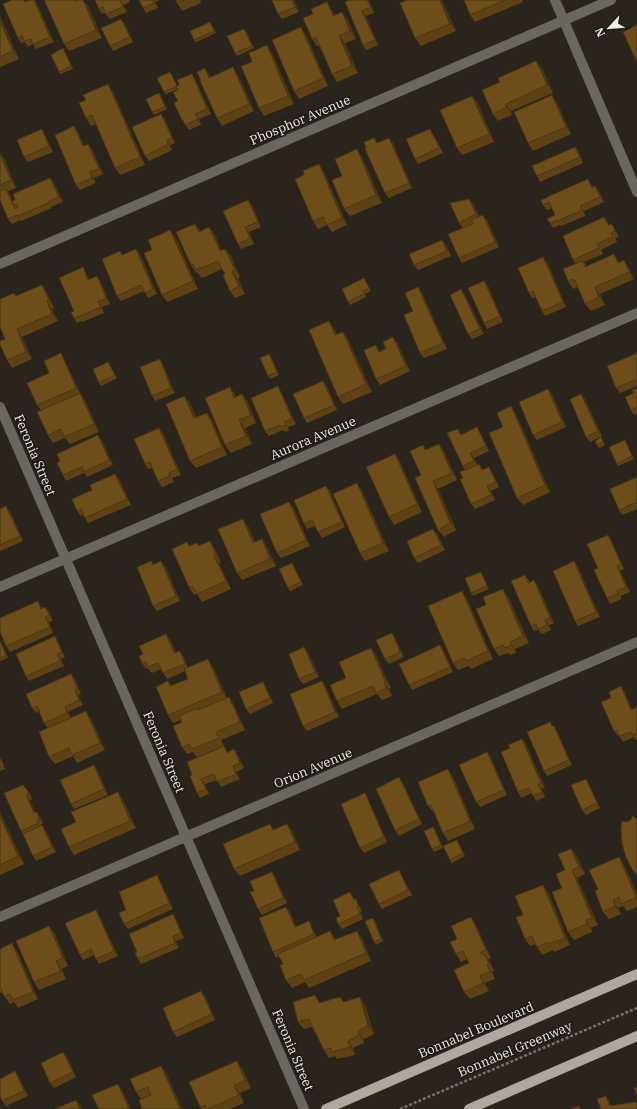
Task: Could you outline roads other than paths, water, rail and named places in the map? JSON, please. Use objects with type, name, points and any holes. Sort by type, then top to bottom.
[{"type":"main road","name":"Bonnabel Boulevard","points":[[326,1109],[637,974]]},
{"type":"main road","points":[[468,1109],[637,1036]]},
{"type":"street","points":[[555,0],[637,192]]},
{"type":"street","name":"Phosphor Avenue","points":[[0,264],[611,0]]},
{"type":"street","name":"Aurora Avenue","points":[[0,587],[637,313]]},
{"type":"street","name":"Feronia Street","points":[[0,407],[304,1109]]},
{"type":"street","name":"Orion Avenue","points":[[0,918],[186,836],[637,642]]}]
